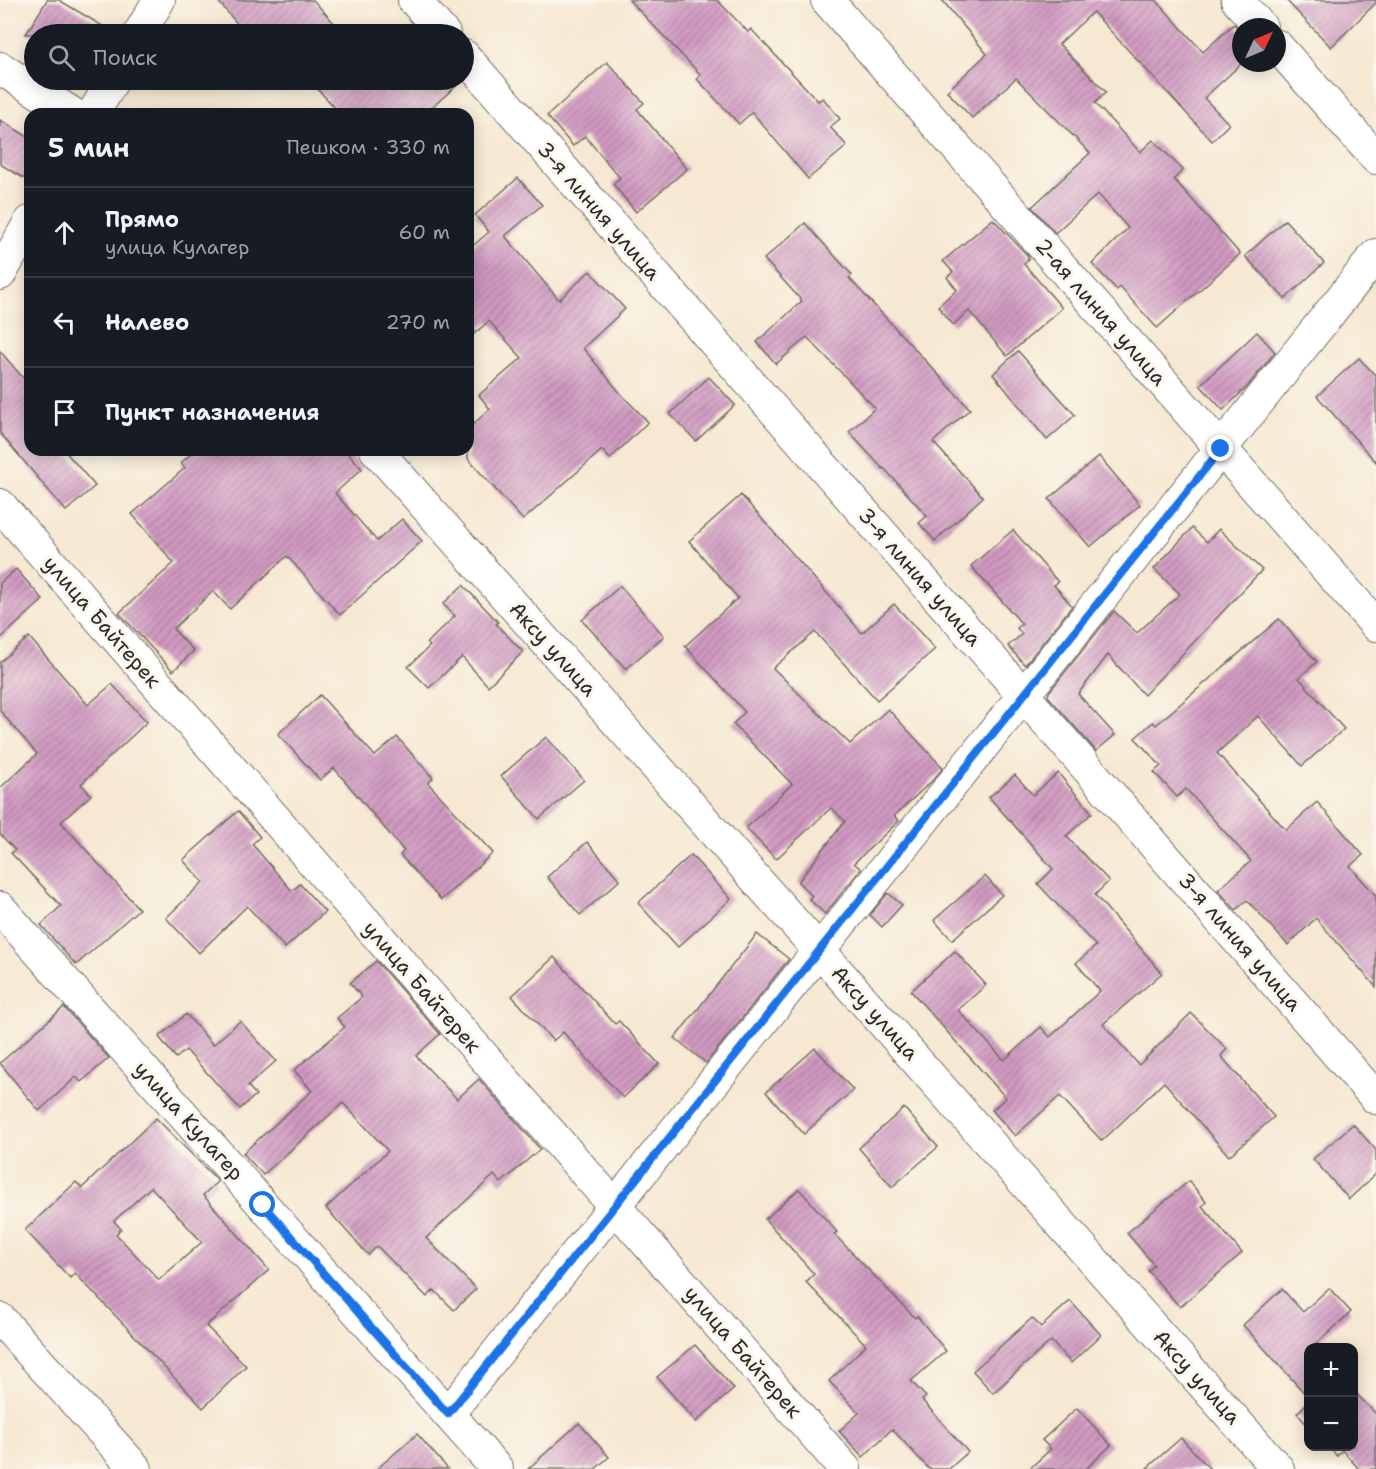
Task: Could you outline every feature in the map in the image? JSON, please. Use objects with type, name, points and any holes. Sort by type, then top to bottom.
[{"type":"street","points":[[145,24],[159,0]]},
{"type":"street","points":[[414,0],[435,24]]},
{"type":"street","name":"2-ая линия улица","points":[[827,0],[1376,625]]},
{"type":"street","points":[[1237,0],[1253,18]]},
{"type":"street","points":[[1286,56],[1376,158]]},
{"type":"street","name":"3-я линия улица","points":[[474,67],[1376,1098]]},
{"type":"street","points":[[0,68],[24,83]]},
{"type":"street","points":[[35,90],[63,108]]},
{"type":"street","points":[[97,108],[107,90]]},
{"type":"street","points":[[0,274],[24,232]]},
{"type":"street","points":[[448,1414],[1376,255]]},
{"type":"street","name":"Аксу улица","points":[[381,456],[1278,1469]]},
{"type":"street","name":"улица Байтерек","points":[[0,505],[845,1469]]},
{"type":"street","name":"улица Кулагер","points":[[0,908],[497,1469]]},
{"type":"street","points":[[0,1319],[136,1469]]},
{"type":"building","points":[[47,0],[59,0],[99,24],[32,24]]},
{"type":"building","points":[[217,0],[313,0],[335,24],[237,24]]},
{"type":"building","points":[[629,0],[717,0],[748,32],[751,29],[818,101],[823,98],[840,119],[830,127],[847,146],[808,179],[752,112],[739,124],[697,79],[701,75]]},
{"type":"building","points":[[942,0],[1156,0],[1203,52],[1232,26],[1232,72],[1204,98],[1229,124],[1212,141],[1093,12],[1059,44],[1106,92],[1095,103],[1140,152],[1153,140],[1183,170],[1174,179],[1240,254],[1157,328],[1120,287],[1117,290],[1092,264],[1128,228],[1098,194],[1055,233],[1032,207],[1090,153],[1016,78],[972,118],[947,91],[987,54]]},
{"type":"building","points":[[1286,0],[1376,0],[1376,3],[1331,47]]},
{"type":"building","points":[[607,62],[644,103],[637,109],[687,169],[636,212],[613,184],[620,178],[585,136],[573,146],[547,116]]},
{"type":"building","points":[[318,90],[452,90],[431,108],[335,108]]},
{"type":"building","points":[[0,120],[24,134],[24,178],[0,164]]},
{"type":"building","points":[[518,178],[542,205],[505,236],[559,300],[590,271],[625,309],[583,348],[621,394],[648,422],[610,459],[602,450],[523,520],[468,459],[468,456],[474,456],[474,424],[490,409],[479,395],[522,358],[489,321],[474,334],[474,245],[489,232],[475,215]]},
{"type":"building","points":[[993,219],[1029,257],[1024,264],[1062,308],[1007,356],[969,311],[953,325],[938,306],[957,290],[947,277],[953,272],[943,261]]},
{"type":"building","points":[[1285,220],[1324,263],[1285,299],[1245,256]]},
{"type":"building","points":[[805,223],[852,275],[849,278],[970,409],[933,442],[983,497],[935,541],[919,523],[927,516],[849,432],[875,408],[807,337],[776,364],[757,342],[802,301],[764,259]]},
{"type":"building","points":[[1257,332],[1275,352],[1247,387],[1223,410],[1200,385]]},
{"type":"building","points":[[0,351],[24,379],[24,456],[69,456],[95,486],[66,511],[0,433]]},
{"type":"building","points":[[1018,351],[1075,415],[1047,440],[993,374]]},
{"type":"building","points":[[1359,358],[1376,376],[1376,462],[1317,396]]},
{"type":"building","points":[[709,377],[735,405],[696,441],[670,414]]},
{"type":"building","points":[[189,456],[350,456],[362,469],[335,493],[377,541],[402,519],[422,541],[340,615],[287,556],[230,609],[213,591],[173,629],[194,651],[173,671],[119,613],[174,563],[132,514],[185,468],[181,463]]},
{"type":"building","points":[[1099,456],[1140,505],[1090,547],[1049,499]]},
{"type":"building","points":[[741,495],[862,633],[894,604],[935,649],[877,700],[815,632],[773,668],[850,744],[888,709],[943,768],[894,816],[899,821],[854,863],[861,869],[825,914],[809,899],[812,896],[798,882],[845,821],[831,808],[776,859],[746,828],[792,784],[733,724],[745,712],[685,646],[738,598],[689,541]]},
{"type":"building","points":[[1192,528],[1207,542],[1219,529],[1262,570],[1144,695],[1108,655],[1078,694],[1115,735],[1096,751],[1048,696],[1049,692],[1114,611],[1137,633],[1180,594],[1154,569]]},
{"type":"building","points":[[1013,530],[1058,582],[1054,585],[1072,606],[1025,665],[1008,646],[1022,634],[1017,628],[1022,624],[971,566]]},
{"type":"building","points":[[16,569],[43,600],[0,639],[0,583]]},
{"type":"building","points":[[463,585],[523,652],[488,686],[462,657],[429,688],[408,667],[430,646],[427,643],[455,616],[443,604]]},
{"type":"building","points":[[620,586],[664,636],[626,669],[582,620]]},
{"type":"building","points":[[1279,619],[1317,662],[1299,678],[1344,729],[1302,766],[1258,716],[1217,753],[1286,830],[1317,802],[1363,855],[1350,866],[1376,896],[1376,987],[1316,918],[1288,945],[1247,900],[1236,910],[1218,890],[1251,861],[1186,789],[1177,797],[1154,772],[1161,766],[1135,738],[1153,722],[1156,725]]},
{"type":"building","points":[[29,637],[88,705],[112,684],[147,722],[81,784],[91,795],[61,822],[139,909],[76,965],[41,925],[61,906],[11,853],[15,850],[0,834],[0,788],[37,754],[0,711],[0,662]]},
{"type":"building","points":[[320,695],[375,756],[397,737],[433,778],[428,783],[493,853],[441,900],[400,855],[404,851],[334,768],[320,780],[278,734]]},
{"type":"building","points":[[546,737],[584,780],[539,819],[501,776]]},
{"type":"building","points":[[1058,773],[1092,813],[1066,836],[1109,881],[1095,895],[1162,973],[1103,1024],[1139,1065],[1191,1013],[1227,1049],[1221,1056],[1274,1117],[1229,1156],[1164,1082],[1102,1141],[1060,1096],[1015,1136],[992,1110],[1006,1098],[911,991],[955,951],[986,985],[958,1010],[1004,1060],[1041,1027],[1050,1037],[1100,991],[1076,963],[1096,946],[1038,884],[1053,869],[989,797],[1015,775],[1033,795]]},
{"type":"building","points":[[238,811],[260,837],[252,844],[292,891],[300,884],[325,912],[285,948],[247,906],[199,953],[166,918],[203,882],[183,860]]},
{"type":"building","points":[[587,842],[620,880],[580,915],[547,877]]},
{"type":"building","points":[[691,855],[731,899],[678,947],[638,903]]},
{"type":"building","points":[[985,876],[1002,895],[952,940],[934,920]]},
{"type":"building","points":[[888,893],[902,905],[882,927],[870,915]]},
{"type":"building","points":[[757,934],[789,959],[706,1063],[675,1038]]},
{"type":"building","points":[[554,957],[615,1024],[619,1021],[659,1064],[623,1098],[563,1032],[553,1041],[512,996]]},
{"type":"building","points":[[376,961],[440,1034],[416,1056],[457,1099],[479,1079],[540,1149],[501,1183],[494,1175],[426,1238],[476,1289],[454,1310],[434,1290],[427,1297],[377,1246],[368,1255],[326,1208],[388,1151],[343,1103],[263,1175],[243,1153],[312,1091],[294,1070],[345,1027],[337,1018],[362,997],[350,983]]},
{"type":"building","points":[[64,1007],[109,1058],[81,1082],[76,1077],[39,1111],[0,1063]]},
{"type":"building","points":[[186,1014],[213,1045],[240,1021],[276,1061],[248,1086],[256,1095],[240,1109],[186,1050],[176,1058],[159,1037]]},
{"type":"building","points":[[815,1048],[853,1090],[804,1134],[766,1092]]},
{"type":"building","points":[[904,1108],[938,1147],[892,1187],[859,1148]]},
{"type":"building","points":[[156,1118],[218,1181],[203,1195],[269,1270],[206,1326],[246,1366],[203,1408],[75,1273],[70,1278],[25,1230],[76,1182],[82,1188]],"holes":[[[151,1187],[202,1242],[159,1280],[116,1234],[121,1229],[114,1221]]]},
{"type":"building","points":[[1353,1124],[1376,1150],[1376,1174],[1349,1199],[1313,1159]]},
{"type":"building","points":[[1189,1181],[1206,1202],[1202,1206],[1242,1253],[1180,1307],[1148,1271],[1154,1265],[1127,1233]]},
{"type":"building","points":[[799,1189],[837,1232],[834,1234],[915,1318],[917,1316],[946,1351],[911,1381],[926,1397],[922,1400],[968,1452],[949,1469],[929,1469],[892,1429],[863,1457],[839,1431],[859,1413],[829,1381],[866,1345],[806,1282],[814,1274],[765,1219]]},
{"type":"building","points":[[1329,1288],[1351,1312],[1317,1343],[1304,1343],[1304,1393],[1243,1325],[1282,1289],[1303,1312]]},
{"type":"building","points":[[1070,1301],[1101,1335],[1071,1363],[1051,1341],[993,1393],[973,1371],[1032,1318],[1041,1327]]},
{"type":"building","points":[[695,1345],[734,1389],[696,1422],[657,1377]]},
{"type":"building","points":[[1358,1395],[1376,1414],[1376,1469],[1359,1469],[1343,1451],[1358,1451]]},
{"type":"building","points":[[1304,1406],[1304,1421],[1297,1413]]},
{"type":"building","points":[[1077,1408],[1111,1445],[1086,1469],[1029,1469],[1051,1449],[1042,1440]]},
{"type":"building","points":[[579,1423],[609,1457],[595,1469],[528,1469]]},
{"type":"building","points":[[417,1434],[448,1469],[377,1469]]},
{"type":"building","points":[[1181,1438],[1210,1469],[1146,1469]]},
{"type":"route","points":[[263,1205],[448,1414],[1221,449]]}]
